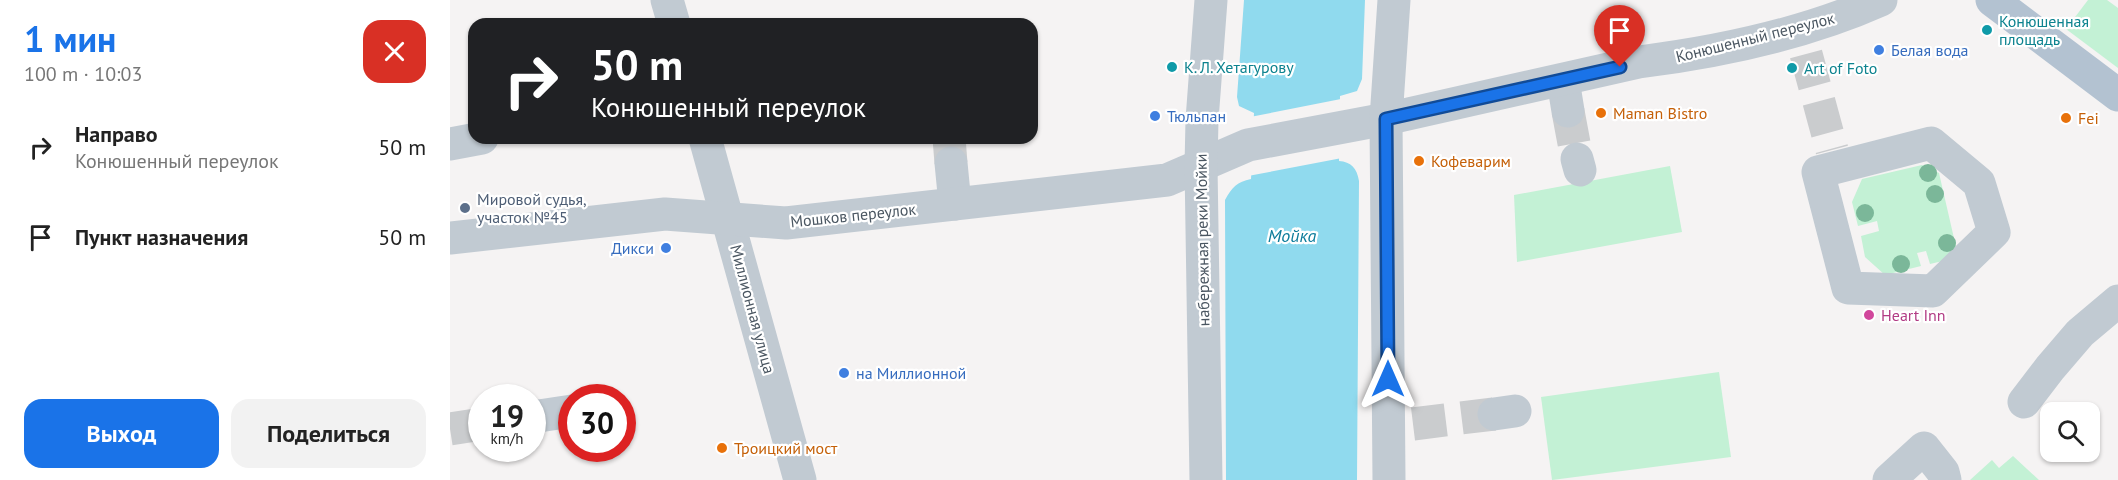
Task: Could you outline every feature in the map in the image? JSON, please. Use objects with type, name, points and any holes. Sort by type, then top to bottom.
[{"type":"main road","points":[[1992,0],[2118,95]]},
{"type":"main road","points":[[2030,0],[2030,17],[2037,32],[2048,43]]},
{"type":"street","points":[[667,0],[672,18]]},
{"type":"street","name":"набережная реки Мойки","points":[[1206,480],[1201,166],[1211,0]]},
{"type":"street","points":[[1389,480],[1401,425],[1386,119],[1394,0]]},
{"type":"street","name":"Конюшенный переулок","points":[[1248,145],[1386,119],[1566,95],[1639,62],[1803,42],[1848,15],[1881,0]]},
{"type":"street","points":[[450,144],[468,141]]},
{"type":"street","points":[[1931,143],[1979,183],[1994,232],[1933,291],[1848,288],[1818,172],[1835,159],[1931,143]]},
{"type":"street","name":"Миллионная улица","points":[[707,144],[800,480]]},
{"type":"street","name":"Мошков переулок","points":[[450,238],[529,242],[664,214],[786,223],[1167,180],[1248,145]]},
{"type":"street","points":[[951,163],[955,204]]},
{"type":"street","points":[[2024,402],[2080,333],[2118,301]]},
{"type":"street","points":[[1889,480],[1924,448],[1943,472],[1945,480]]},
{"type":"green space","points":[[2088,0],[2107,0],[2118,8],[2118,68],[2066,29]]},
{"type":"green space","points":[[1922,165],[1939,173],[1956,247],[1947,260],[1930,264],[1926,251],[1917,253],[1921,266],[1885,275],[1865,257],[1861,236],[1879,231],[1877,221],[1858,226],[1852,202],[1862,179]]},
{"type":"green space","points":[[1670,166],[1682,232],[1517,262],[1514,195]]},
{"type":"green space","points":[[1719,372],[1731,457],[1552,480],[1541,397]]},
{"type":"green space","points":[[2013,456],[2039,480],[1970,480],[1992,460],[1999,468]]},
{"type":"water","name":"Мойка","points":[[1244,0],[1365,0],[1362,79],[1357,91],[1340,96],[1339,161],[1353,166],[1359,181],[1357,480],[1226,480],[1225,200],[1235,186],[1251,179],[1254,113],[1239,106],[1237,97]]},
{"type":"pier","points":[[1346,98],[1343,99],[1342,158],[1248,176],[1250,117]]},
{"type":"tunnel","points":[[1806,54],[1832,150]]},
{"type":"tunnel","points":[[1568,111],[1577,159]]},
{"type":"tunnel","points":[[949,144],[951,163]]},
{"type":"tunnel","points":[[1413,424],[1494,414]]},
{"type":"tunnel","points":[[450,429],[468,426]]},
{"type":"place","name":"Конюшенная площадь","points":[[1987,30]]},
{"type":"place","name":"Белая вода","points":[[1879,50]]},
{"type":"place","name":"К. Л. Хетагурову","points":[[1172,67]]},
{"type":"place","name":"Art of Foto","points":[[1792,68]]},
{"type":"place","name":"Maman Bistro","points":[[1601,113]]},
{"type":"place","name":"Тюльпан","points":[[1155,116]]},
{"type":"place","name":"Fei","points":[[2066,118]]},
{"type":"place","name":"Кофеварим","points":[[1419,161]]},
{"type":"place","name":"Мировой судья, участок №45","points":[[465,208]]},
{"type":"place","name":"Дикси","points":[[666,248]]},
{"type":"place","name":"Heart Inn","points":[[1869,315]]},
{"type":"place","name":"на Миллионной","points":[[844,373]]},
{"type":"place","name":"Троицкий мост","points":[[722,448]]},
{"type":"route","points":[[1388,379],[1386,119],[1620,67]]}]
